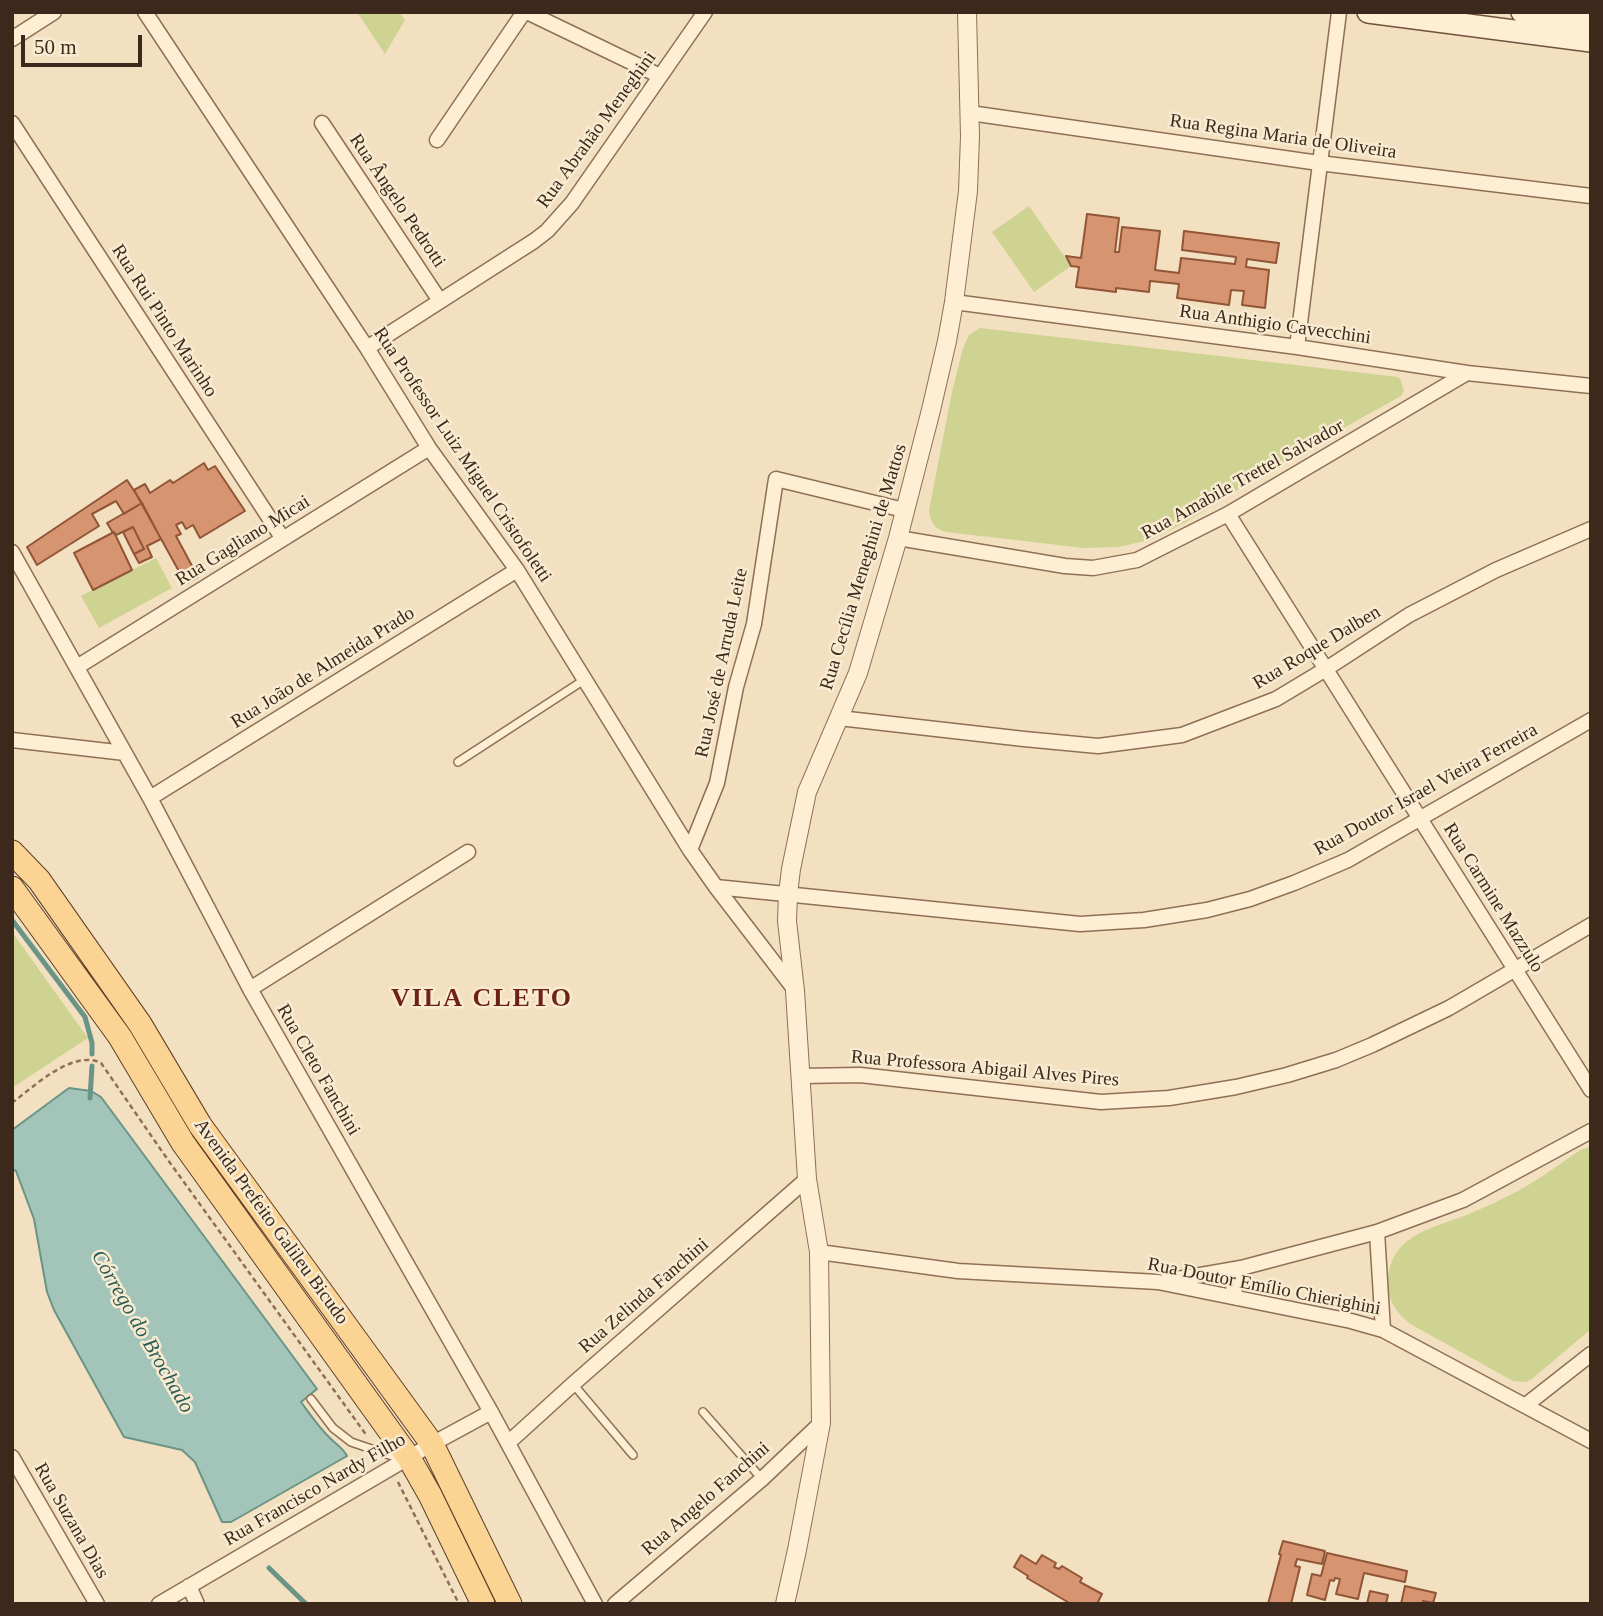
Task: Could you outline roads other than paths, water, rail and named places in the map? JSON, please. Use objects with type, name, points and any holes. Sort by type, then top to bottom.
[{"type":"main road","points":[[1368,12],[1591,41]]},
{"type":"main road","points":[[1522,12],[1591,21]]},
{"type":"main road","name":"Avenida Prefeito Galileu Bicudo","points":[[12,852],[39,880],[140,1024],[200,1125],[432,1444],[510,1604]]},
{"type":"main road","name":"Avenida Prefeito Galileu Bicudo","points":[[12,888],[120,1037],[183,1143],[401,1462],[430,1495],[483,1604]]},
{"type":"street","points":[[12,39],[54,12]]},
{"type":"street","name":"Rua Professor Luiz Miguel Cristofoletti","points":[[145,12],[367,348],[429,448],[517,570],[690,850],[795,991]]},
{"type":"street","points":[[437,139],[526,12],[660,76]]},
{"type":"street","name":"Rua Abrahão Meneghini","points":[[367,348],[547,231],[572,203],[705,12]]},
{"type":"street","name":"Rua Cecília Meneghini de Mattos","points":[[785,1604],[821,1423],[819,1252],[807,1179],[795,991],[787,921],[788,894],[807,792],[858,673],[898,538],[931,410],[954,302],[968,191],[970,113],[967,12]]},
{"type":"street","points":[[1297,346],[1339,12]]},
{"type":"street","name":"Rua Regina Maria de Oliveira","points":[[970,113],[1319,163],[1591,196]]},
{"type":"street","name":"Rua Rui Pinto Marinho","points":[[12,123],[283,539]]},
{"type":"street","name":"Rua Ângelo Pedrotti","points":[[321,123],[440,301]]},
{"type":"street","name":"Rua Anthigio Cavecchini","points":[[954,302],[1297,346],[1467,373],[1591,386]]},
{"type":"street","name":"Rua Amabile Trettel Salvador","points":[[898,538],[1065,566],[1093,568],[1137,560],[1227,514],[1467,373]]},
{"type":"street","name":"Rua Gagliano Micai","points":[[77,667],[429,448]]},
{"type":"street","name":"Rua José de Arruda Leite","points":[[690,850],[717,783],[736,687],[754,624],[776,479],[904,510]]},
{"type":"street","name":"Rua Carmine Mazzulo","points":[[1227,514],[1591,1090]]},
{"type":"street","name":"Rua Roque Dalben","points":[[839,718],[1098,746],[1182,734],[1276,699],[1409,615],[1496,570],[1591,530]]},
{"type":"street","name":"Rua Cleto Fanchini","points":[[12,552],[150,798],[250,989],[491,1412],[596,1604]]},
{"type":"street","name":"Rua João de Almeida Prado","points":[[150,798],[517,570]]},
{"type":"street","name":"Rua Doutor Israel Vieira Ferreira","points":[[788,894],[1080,924],[1144,920],[1207,910],[1250,899],[1348,860],[1591,720]]},
{"type":"street","points":[[12,740],[125,754]]},
{"type":"street","points":[[250,989],[468,852]]},
{"type":"street","points":[[716,887],[788,894]]},
{"type":"street","name":"Rua Professora Abigail Alves Pires","points":[[800,1076],[860,1075],[1101,1102],[1169,1098],[1236,1087],[1287,1075],[1372,1045],[1449,1008],[1591,925]]},
{"type":"street","points":[[1157,1282],[1241,1268],[1377,1232],[1463,1200],[1591,1131]]},
{"type":"street","name":"Rua Zelinda Fanchini","points":[[508,1443],[807,1179]]},
{"type":"street","points":[[1377,1232],[1383,1330]]},
{"type":"street","name":"Rua Doutor Emílio Chierighini","points":[[819,1252],[958,1270],[1157,1282],[1351,1321],[1383,1330],[1591,1441]]},
{"type":"street","points":[[1237,1298],[1232,1282],[1234,1275],[1241,1268]]},
{"type":"street","points":[[1526,1405],[1591,1354]]},
{"type":"street","name":"Rua Francisco Nardy Filho","points":[[159,1604],[491,1412]]},
{"type":"street","name":"Rua Angelo Fanchini","points":[[615,1604],[762,1479],[821,1423]]},
{"type":"street","name":"Rua Suzana Dias","points":[[12,1457],[97,1604]]},
{"type":"street","points":[[189,1586],[197,1604]]},
{"type":"lane","points":[[458,762],[585,680]]},
{"type":"lane","points":[[573,1384],[632,1455]]},
{"type":"lane","points":[[311,1399],[333,1428],[351,1442],[401,1462]]},
{"type":"lane","points":[[703,1412],[762,1479]]},
{"type":"water","points":[[69,1088],[91,1091],[101,1097],[317,1389],[301,1402],[347,1456],[231,1522],[222,1522],[195,1462],[182,1450],[124,1437],[54,1310],[47,1292],[34,1219],[16,1171],[12,1169],[12,1130]]},
{"type":"waterway","points":[[12,920],[85,1017],[92,1054]]},
{"type":"waterway","points":[[90,1098],[92,1066]]},
{"type":"waterway","name":"Córrego do Brochado","points":[[269,1568],[306,1604]]},
{"type":"district","name":"VILA CLETO","points":[[482,999]]}]
